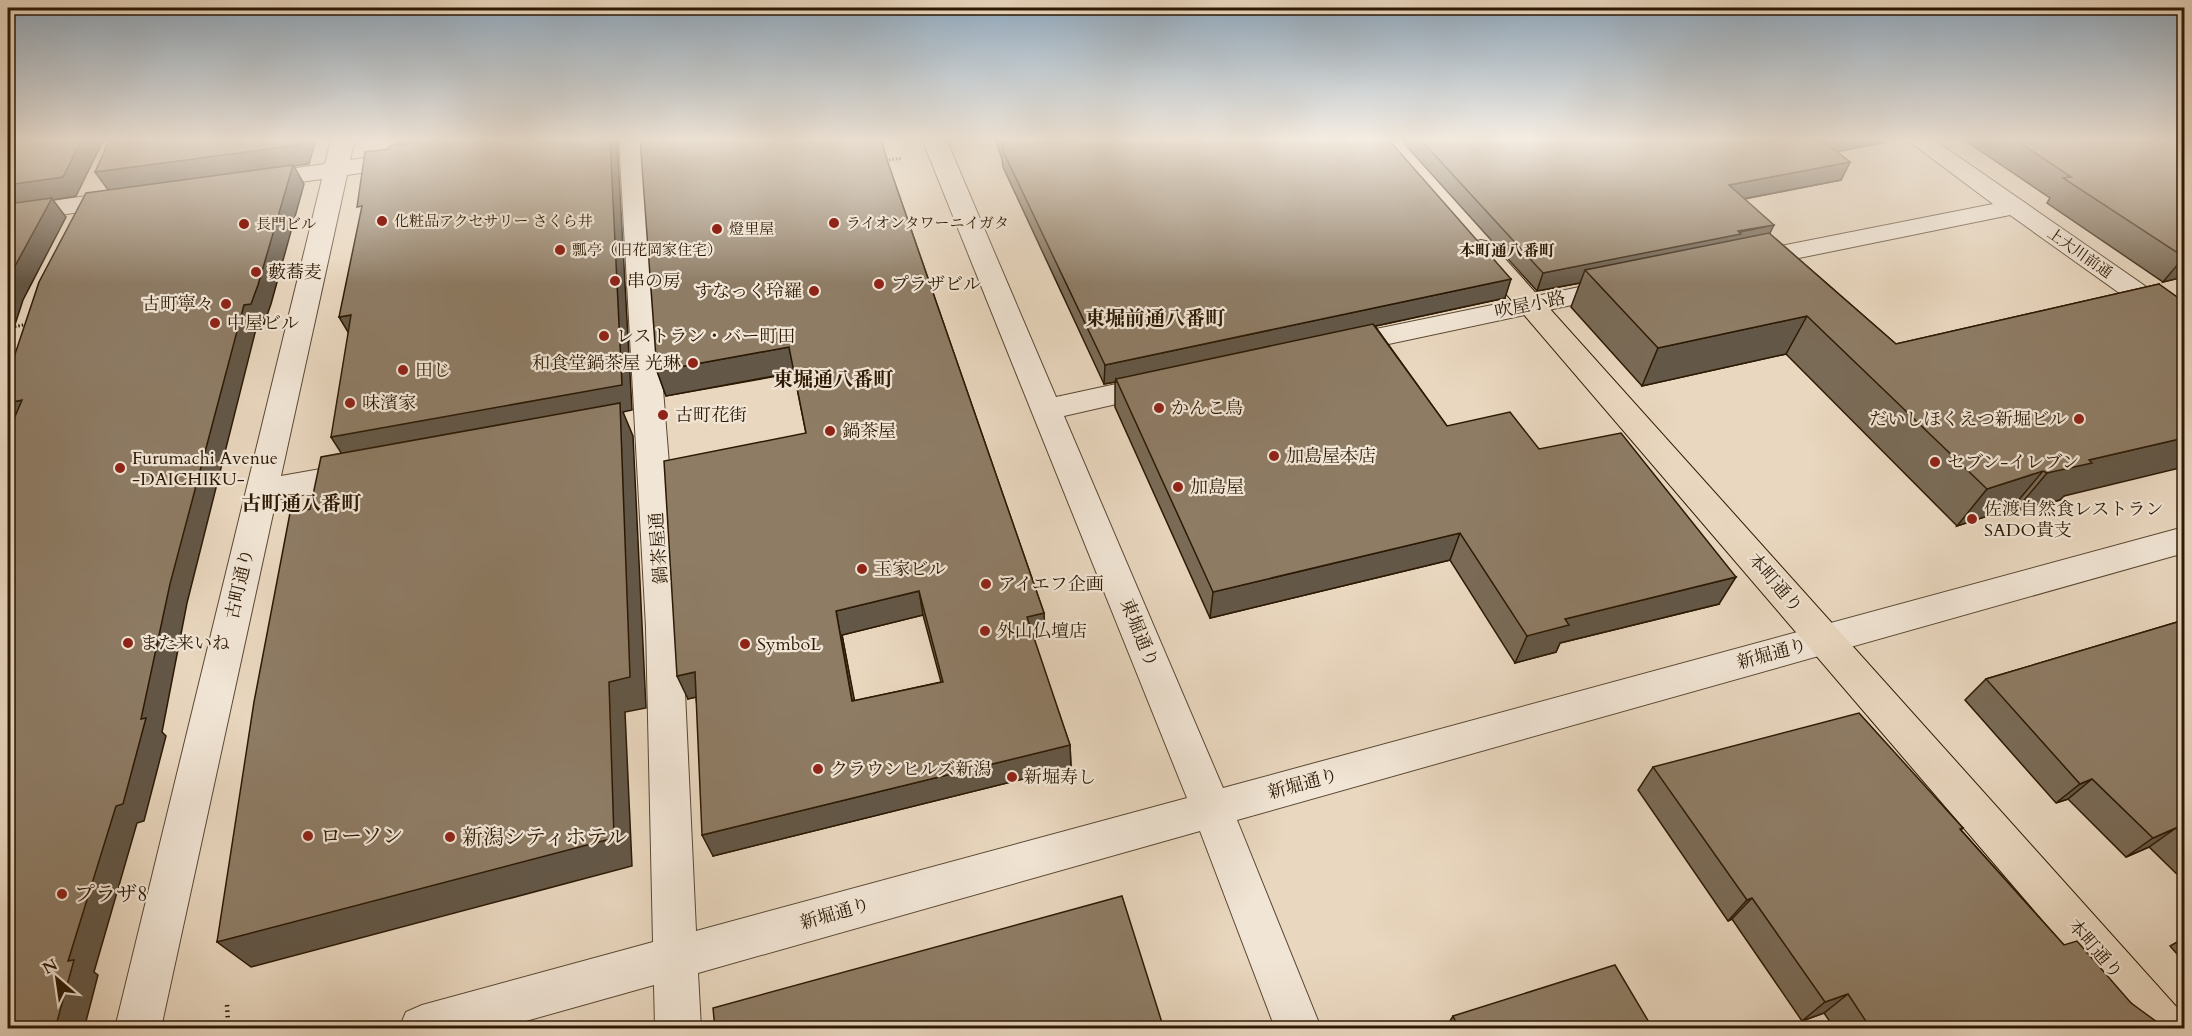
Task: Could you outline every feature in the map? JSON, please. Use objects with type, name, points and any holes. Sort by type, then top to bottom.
[{"type":"main road","name":"本町通り","points":[[1461,226],[2165,1029]]},
{"type":"street","name":"古町通り","points":[[138,1029],[331,187]]},
{"type":"street","name":"鍋茶屋通","points":[[634,187],[664,627],[678,1029]]},
{"type":"street","name":"東堀通り","points":[[954,187],[1212,809],[1298,1029]]},
{"type":"street","name":"上大川前通","points":[[1986,187],[2184,326]]},
{"type":"street","points":[[8,215],[93,193],[147,196]]},
{"type":"street","points":[[74,233],[93,193]]},
{"type":"street","points":[[1714,267],[2014,207]]},
{"type":"street","name":"吹屋小路","points":[[1311,352],[1645,281]]},
{"type":"street","points":[[1047,409],[1185,379]]},
{"type":"street","points":[[617,426],[651,420]]},
{"type":"street","points":[[261,492],[387,468]]},
{"type":"street","name":"新堀通り","points":[[422,1029],[2184,540]]},
{"type":"path","points":[[8,328],[32,324]]},
{"type":"path","points":[[227,1005],[228,1022]]},
{"type":"building","points":[[128,187],[286,187],[258,285],[251,304],[244,305],[170,584],[141,719],[146,718],[123,804],[116,806],[68,961],[74,960],[55,1029],[8,1029],[8,433],[22,400],[8,403],[8,375],[39,282],[86,193]]},
{"type":"building","points":[[360,187],[612,187],[622,385],[331,437],[351,315],[339,317],[362,206],[357,207]]},
{"type":"building","points":[[644,187],[896,187],[1044,613],[1027,617],[1070,745],[702,835],[695,672],[677,676],[664,461],[806,433],[789,347],[657,371]],"holes":[[[919,591],[943,682],[852,701],[836,611]]]},
{"type":"building","points":[[1020,187],[1430,187],[1511,279],[1105,365]]},
{"type":"building","points":[[1464,187],[1732,187],[1774,225],[1738,231],[1741,234],[1543,273]]},
{"type":"building","points":[[2077,187],[2184,187],[2184,257]]},
{"type":"building","points":[[52,198],[8,279],[8,204]]},
{"type":"building","points":[[1769,233],[1896,344],[2159,284],[2184,302],[2184,438],[2089,460],[2092,463],[2047,473],[2043,471],[1987,489],[1807,316],[1658,348],[1585,270]]},
{"type":"building","points":[[1373,324],[1447,426],[1510,412],[1539,449],[1621,433],[1736,577],[1565,619],[1569,625],[1527,636],[1460,533],[1213,592],[1116,379]]},
{"type":"building","points":[[620,403],[630,677],[609,682],[614,838],[217,942],[254,702],[290,513],[310,509],[321,457]]},
{"type":"building","points":[[2184,620],[2184,835],[2176,828],[2153,838],[2092,779],[2080,784],[1986,679]]},
{"type":"building","points":[[1859,713],[2064,945],[2077,941],[2131,1003],[2157,1022],[2161,1029],[1871,1029],[1848,994],[1825,1002],[1752,898],[1747,900],[1653,767]]},
{"type":"building","points":[[1122,896],[1164,1029],[715,1029],[713,1008]]},
{"type":"building","points":[[1615,965],[1653,1029],[1459,1029],[1453,1016]]},
{"type":"place","name":"化粧品アクセサリー さくら井","points":[[382,221]]},
{"type":"place","name":"ライオンタワーニイガタ","points":[[834,223]]},
{"type":"place","name":"長門ビル","points":[[244,224]]},
{"type":"place","name":"燈里屋","points":[[717,229]]},
{"type":"place","name":"瓢亭（旧花岡家住宅）","points":[[560,250]]},
{"type":"place","name":"藪蕎麦","points":[[256,272]]},
{"type":"place","name":"串の房","points":[[615,281]]},
{"type":"place","name":"プラザビル","points":[[879,284]]},
{"type":"place","name":"すなっく玲羅","points":[[814,291]]},
{"type":"place","name":"古町寧々","points":[[226,304]]},
{"type":"place","name":"中屋ビル","points":[[215,323]]},
{"type":"place","name":"レストラン・バー町田","points":[[604,336]]},
{"type":"place","name":"和食堂鍋茶屋 光琳","points":[[693,363]]},
{"type":"place","name":"田じ","points":[[403,370]]},
{"type":"place","name":"味濱家","points":[[350,403]]},
{"type":"place","name":"かんこ鳥","points":[[1159,408]]},
{"type":"place","name":"古町花街","points":[[663,415]]},
{"type":"place","name":"だいしほくえつ新堀ビル","points":[[2079,419]]},
{"type":"place","name":"鍋茶屋","points":[[830,431]]},
{"type":"place","name":"加島屋本店","points":[[1274,456]]},
{"type":"place","name":"セブン-イレブン","points":[[1935,462]]},
{"type":"place","name":"Furumachi Avenue -DAICHIKU-","points":[[120,468]]},
{"type":"place","name":"加島屋","points":[[1178,487]]},
{"type":"place","name":"佐渡自然食レストラン SADO貴支","points":[[1972,519]]},
{"type":"place","name":"玉家ビル","points":[[862,569]]},
{"type":"place","name":"アイエフ企画","points":[[986,584]]},
{"type":"place","name":"外山仏壇店","points":[[985,631]]},
{"type":"place","name":"また来いね","points":[[128,643]]},
{"type":"place","name":"SymboL","points":[[745,644]]},
{"type":"place","name":"クラウンヒルズ新潟","points":[[818,769]]},
{"type":"place","name":"新堀寿し","points":[[1012,777]]},
{"type":"place","name":"ローソン","points":[[308,836]]},
{"type":"place","name":"新潟シティホテル","points":[[450,837]]},
{"type":"place","name":"プラザ8","points":[[62,894]]},
{"type":"district","name":"本町通八番町","points":[[1507,251]]},
{"type":"district","name":"東堀前通八番町","points":[[1155,318]]},
{"type":"district","name":"東堀通八番町","points":[[833,379]]},
{"type":"district","name":"古町通八番町","points":[[301,503]]}]
